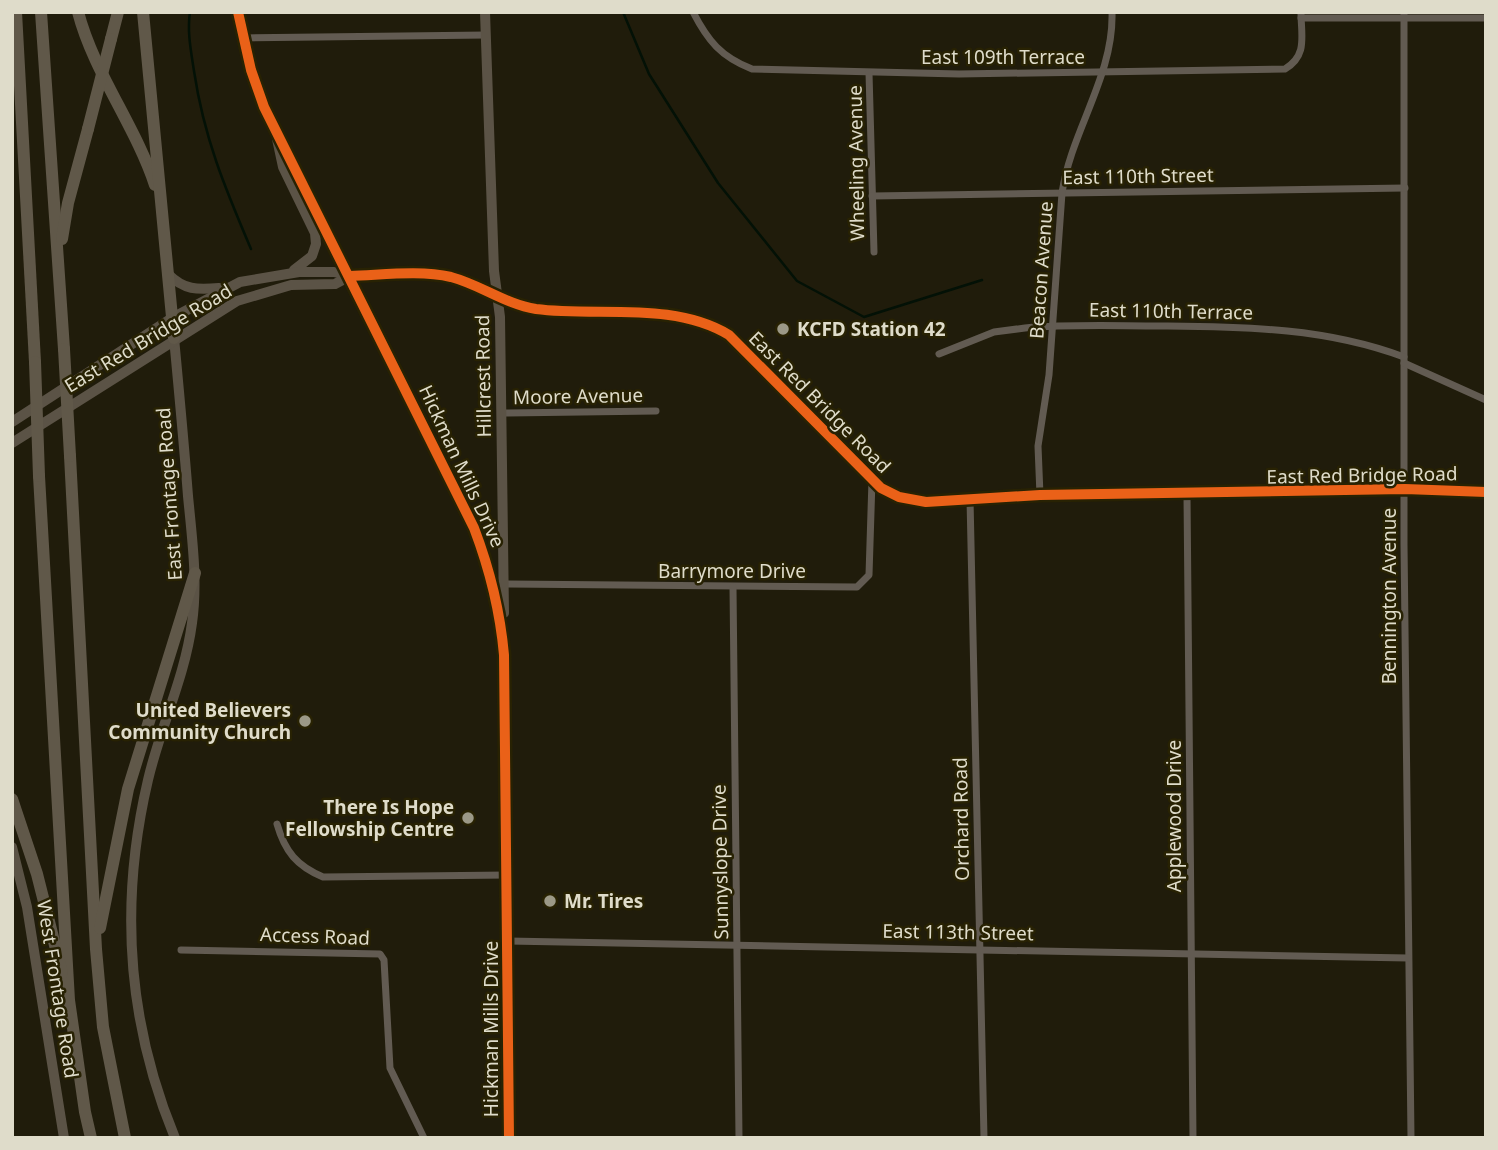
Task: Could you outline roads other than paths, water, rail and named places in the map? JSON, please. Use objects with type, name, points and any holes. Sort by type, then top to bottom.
[{"type":"highway","points":[[16,12],[69,1000]]},
{"type":"highway","points":[[41,12],[59,260],[96,949],[103,1027],[125,1138]]},
{"type":"highway","points":[[78,12],[83,32],[139,146],[160,202]]},
{"type":"highway","points":[[59,260],[68,203],[118,12]]},
{"type":"highway","points":[[143,12],[174,338]]},
{"type":"highway","points":[[12,96],[23,132]]},
{"type":"highway","points":[[96,949],[128,789],[195,573]]},
{"type":"highway","points":[[12,799],[37,874],[69,1000],[91,1138]]},
{"type":"street","name":"Hickman Mills Drive","points":[[238,12],[251,70],[275,128],[474,528],[498,584]]},
{"type":"street","name":"Hillcrest Road","points":[[485,12],[502,413],[498,584],[504,655]]},
{"type":"street","name":"East 109th Terrace","points":[[692,12],[706,38],[720,52],[752,68],[869,73],[1285,69],[1301,53],[1301,15]]},
{"type":"street","name":"Beacon Avenue","points":[[1040,495],[1038,446],[1053,326],[1062,193],[1066,167],[1103,71],[1112,12]]},
{"type":"street","points":[[1301,15],[1486,18]]},
{"type":"street","name":"Bennington Avenue","points":[[1404,15],[1404,360],[1411,1138]]},
{"type":"street","points":[[243,38],[486,35]]},
{"type":"street","name":"Wheeling Avenue","points":[[869,73],[874,252]]},
{"type":"street","points":[[275,128],[283,167],[316,238],[312,256],[289,273]]},
{"type":"street","name":"East 110th Street","points":[[872,196],[1405,188]]},
{"type":"street","name":"East Red Bridge Road","points":[[12,422],[172,318],[227,287],[250,279],[289,273],[334,272],[350,276],[449,277],[497,298],[540,309],[648,314],[712,325],[729,335],[872,480],[899,497],[914,501],[1040,495],[1187,495],[1405,489],[1486,492]]},
{"type":"street","points":[[168,274],[178,284],[189,289],[227,287]]},
{"type":"street","name":"East Red Bridge Road","points":[[12,443],[174,338],[237,301],[291,285],[335,284],[350,276]]},
{"type":"street","name":"East 110th Terrace","points":[[939,354],[993,332],[1053,326],[1288,329],[1345,338],[1404,360],[1486,400]]},
{"type":"street","name":"East Frontage Road","points":[[174,338],[195,573],[192,623],[184,663],[148,779],[139,826],[131,912],[132,956],[146,1058],[175,1138]]},
{"type":"street","name":"Moore Avenue","points":[[502,413],[656,411]]},
{"type":"street","name":"Barrymore Drive","points":[[498,584],[858,587],[869,575],[872,480]]},
{"type":"street","name":"Applewood Drive","points":[[1187,495],[1193,1138]]},
{"type":"street","name":"Orchard Road","points":[[970,499],[984,1138]]},
{"type":"street","name":"Sunnyslope Drive","points":[[733,587],[739,1138]]},
{"type":"street","name":"Hickman Mills Drive","points":[[504,655],[509,1138]]},
{"type":"street","points":[[277,824],[282,842],[292,859],[305,870],[323,877],[507,875]]},
{"type":"street","name":"West Frontage Road","points":[[12,847],[27,907],[64,1138]]},
{"type":"street","name":"East 113th Street","points":[[508,941],[1408,958]]},
{"type":"street","name":"Access Road","points":[[181,950],[380,954],[384,960],[390,1068],[424,1138]]},
{"type":"waterway","points":[[190,12],[191,49],[203,119],[224,184],[251,249]]},
{"type":"waterway","points":[[623,12],[649,74],[718,183],[797,281],[864,317],[982,280]]},
{"type":"place","name":"KCFD Station 42","points":[[783,329]]},
{"type":"place","name":"United Believers Community Church","points":[[305,721]]},
{"type":"place","name":"There Is Hope Fellowship Centre","points":[[468,818]]},
{"type":"place","name":"Mr. Tires","points":[[550,901]]}]
